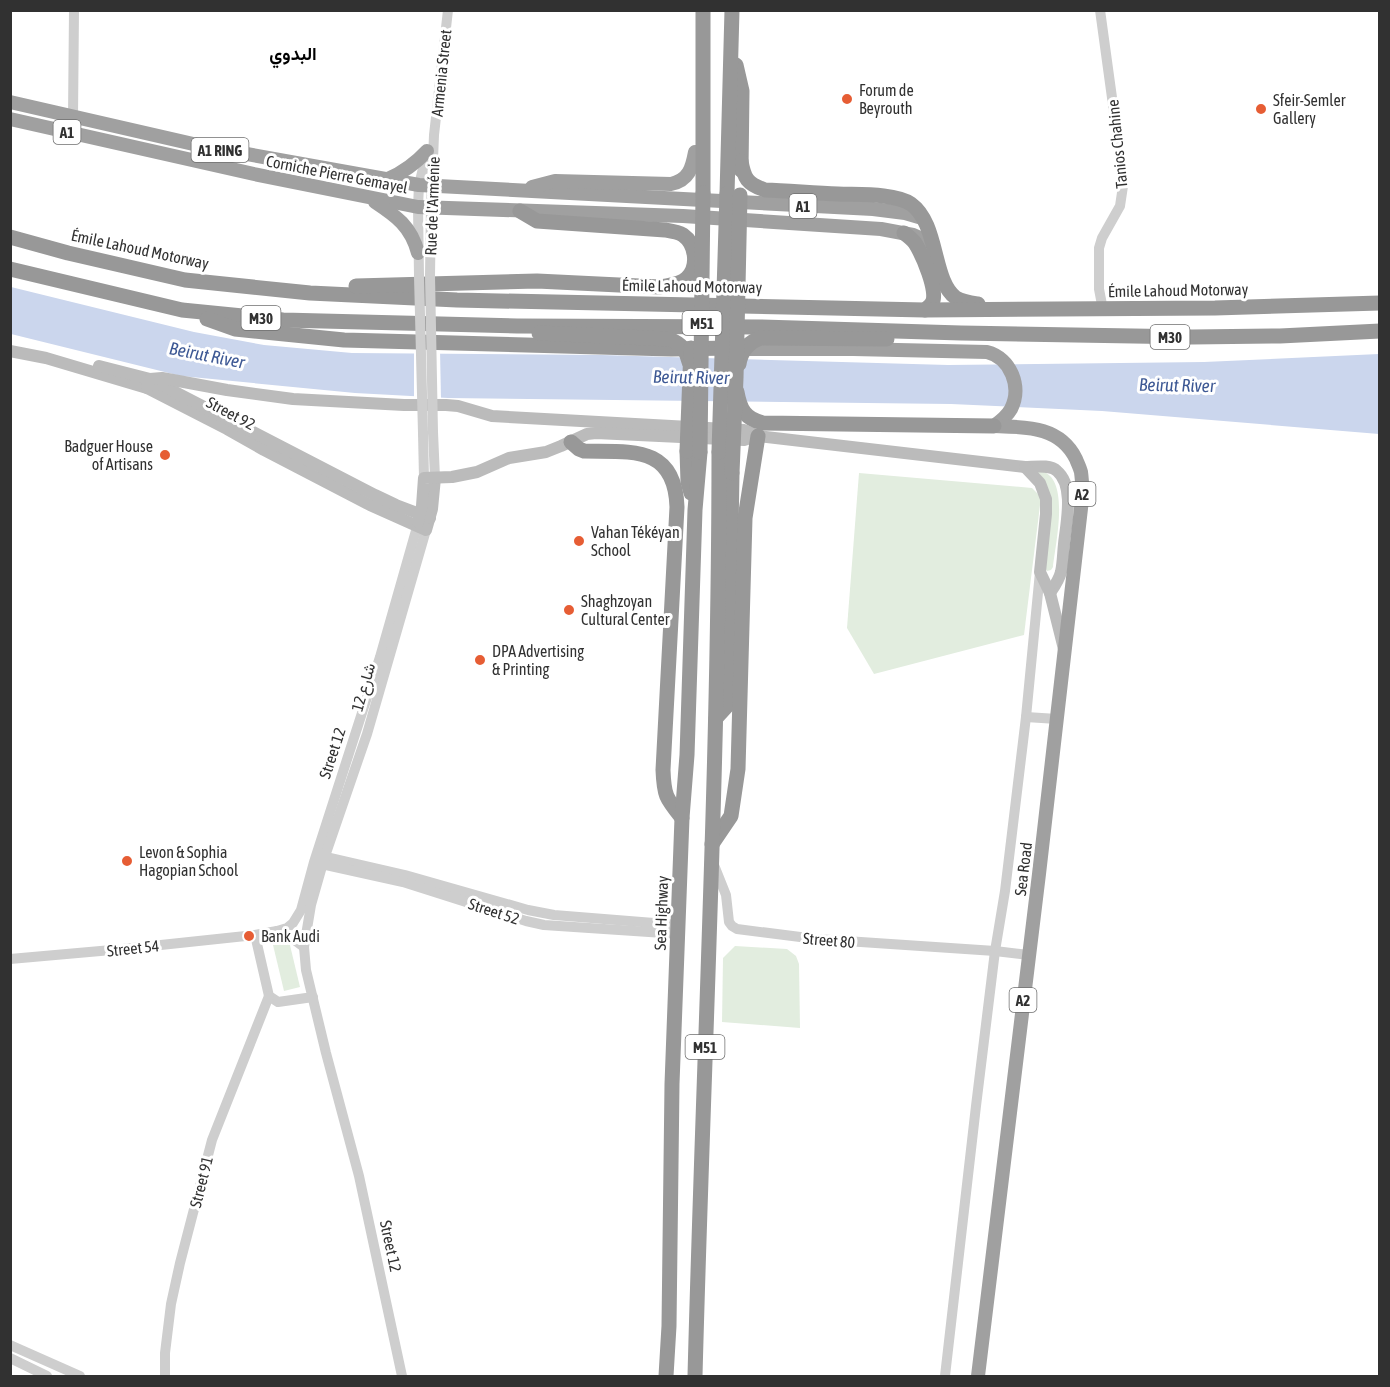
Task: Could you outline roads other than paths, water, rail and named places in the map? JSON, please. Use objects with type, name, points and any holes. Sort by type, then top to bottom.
[{"type":"highway","name":"M51","points":[[693,452],[703,10]]},
{"type":"highway","name":"M51","points":[[695,1377],[716,718],[720,452],[733,195],[732,10]]},
{"type":"highway","points":[[731,45],[742,91],[741,160],[743,173],[748,182],[765,190],[871,196],[908,202],[916,208],[922,219],[949,291],[970,303],[1025,308]]},
{"type":"highway","points":[[690,373],[698,193],[695,152],[696,89],[703,75]]},
{"type":"highway","name":"Corniche Pierre Gemayel","points":[[10,102],[202,146],[387,180],[425,185],[518,190]]},
{"type":"highway","name":"Corniche Pierre Gemayel","points":[[10,119],[254,174],[424,207],[520,211]]},
{"type":"highway","points":[[387,180],[402,173],[427,151]]},
{"type":"highway","name":"A1 RING","points":[[518,190],[555,181],[671,184],[681,181],[689,174],[695,152]]},
{"type":"highway","points":[[741,160],[733,195],[736,378],[741,410],[747,416],[763,423],[994,426],[1003,420],[1012,407]]},
{"type":"highway","name":"A1","points":[[518,190],[873,209],[905,213],[922,219]]},
{"type":"highway","points":[[369,197],[397,216],[406,226],[418,253]]},
{"type":"highway","points":[[256,288],[537,281],[660,287],[683,281],[690,274],[694,261],[689,242],[684,236],[675,232],[537,221],[520,211]]},
{"type":"highway","name":"A1","points":[[520,211],[683,216],[881,229],[904,233],[933,244]]},
{"type":"highway","points":[[904,233],[918,249],[932,285],[934,295],[932,303],[925,310]]},
{"type":"highway","name":"Émile Lahoud Motorway","points":[[10,237],[185,280],[310,293],[457,300],[925,310],[1318,306],[1380,303]]},
{"type":"highway","name":"M30","points":[[10,269],[182,310],[283,320],[517,326],[733,326],[1214,337],[1380,331]]},
{"type":"highway","points":[[182,310],[235,328],[345,340],[671,349],[987,352],[1003,360],[1010,369],[1015,389],[1012,407],[1014,415],[1027,427]]},
{"type":"highway","points":[[517,326],[539,333],[669,339],[679,344],[689,359],[693,452]]},
{"type":"highway","points":[[732,349],[733,326]]},
{"type":"highway","points":[[716,718],[727,706],[736,378],[744,349],[752,341],[761,338],[910,339],[941,338],[961,333]]},
{"type":"highway","name":"Sea Road","points":[[978,1377],[1083,491],[1081,471],[1073,453],[1062,440],[1047,432],[1027,427],[994,426]]},
{"type":"highway","points":[[712,844],[731,816],[738,769],[745,518],[757,436]]},
{"type":"highway","points":[[571,442],[584,451],[637,453],[654,458],[667,469],[673,482],[677,507],[663,770],[666,798],[682,818]]},
{"type":"highway","name":"Sea Highway","points":[[666,1377],[669,1326],[672,1084],[682,818],[687,755],[695,510],[688,482],[693,452]]},
{"type":"main road","name":"Street 92","points":[[10,344],[148,384],[375,495],[423,522]]},
{"type":"main road","name":"Street 92","points":[[10,351],[99,370]]},
{"type":"main road","points":[[148,384],[162,378],[293,399],[446,405],[458,406],[492,416],[744,430],[757,436],[1025,467],[1051,467],[1061,475],[1067,493],[1068,508],[1061,573],[1050,594]]},
{"type":"main road","points":[[429,478],[470,474],[510,458],[546,452],[587,434],[744,440],[757,436]]},
{"type":"main road","points":[[1025,467],[1040,483],[1046,499],[1040,572],[1050,594],[1065,652]]},
{"type":"main road","name":"Street 12","points":[[423,522],[422,506],[429,478]]},
{"type":"street","points":[[73,117],[74,10]]},
{"type":"street","name":"Armenia Street","points":[[434,135],[448,10]]},
{"type":"street","name":"Tanios Chahine","points":[[1100,10],[1123,186],[1120,206],[1099,248],[1103,309]]},
{"type":"street","name":"Rue de l'Arménie","points":[[428,433],[424,207],[427,151],[434,135]]},
{"type":"street","name":"Rue de l'Arménie","points":[[425,185],[434,135]]},
{"type":"street","name":"Rue de l'Arménie","points":[[424,207],[418,253],[424,276]]},
{"type":"street","name":"Street 12","points":[[428,433],[429,478]]},
{"type":"street","name":"Street 12","points":[[277,932],[287,928],[298,917],[320,859],[423,522]]},
{"type":"street","points":[[945,1377],[995,951],[1005,891],[1026,717],[1040,572]]},
{"type":"street","points":[[1026,717],[1057,719]]},
{"type":"street","points":[[304,947],[320,859]]},
{"type":"street","name":"Street 52","points":[[320,859],[405,875],[528,910],[679,930]]},
{"type":"street","name":"Street 80","points":[[712,862],[726,895],[729,922],[736,929],[816,939],[995,951]]},
{"type":"street","points":[[277,932],[296,940],[304,947]]},
{"type":"street","name":"Street 54","points":[[10,959],[277,932]]},
{"type":"street","points":[[255,935],[269,996],[278,1002],[313,997]]},
{"type":"street","name":"Street 12","points":[[304,947],[306,970],[359,1176],[402,1377]]},
{"type":"street","points":[[995,951],[1029,955]]},
{"type":"street","name":"Street 91","points":[[165,1377],[165,1353],[171,1304],[212,1140],[269,996]]},
{"type":"street","points":[[10,1345],[80,1377]]},
{"type":"street","points":[[10,1358],[47,1377]]},
{"type":"water","name":"Beirut River","points":[[11,287],[194,332],[264,345],[352,353],[601,355],[948,365],[1204,362],[1379,354],[1379,434],[1102,411],[951,404],[448,398],[355,393],[181,376],[11,334]]},
{"type":"place","name":"Forum de Beyrouth","points":[[847,99]]},
{"type":"place","name":"Sfeir-Semler Gallery","points":[[1261,109]]},
{"type":"place","name":"Badguer House of Artisans","points":[[165,455]]},
{"type":"place","name":"Vahan Tékéyan School","points":[[579,541]]},
{"type":"place","name":"Shaghzoyan Cultural Center","points":[[569,610]]},
{"type":"place","name":"DPA Advertising & Printing","points":[[480,660]]},
{"type":"place","name":"Levon & Sophia Hagopian School","points":[[127,861]]},
{"type":"place","name":"Bank Audi","points":[[249,936]]},
{"type":"district","name":"البدوي","points":[[293,53]]}]
